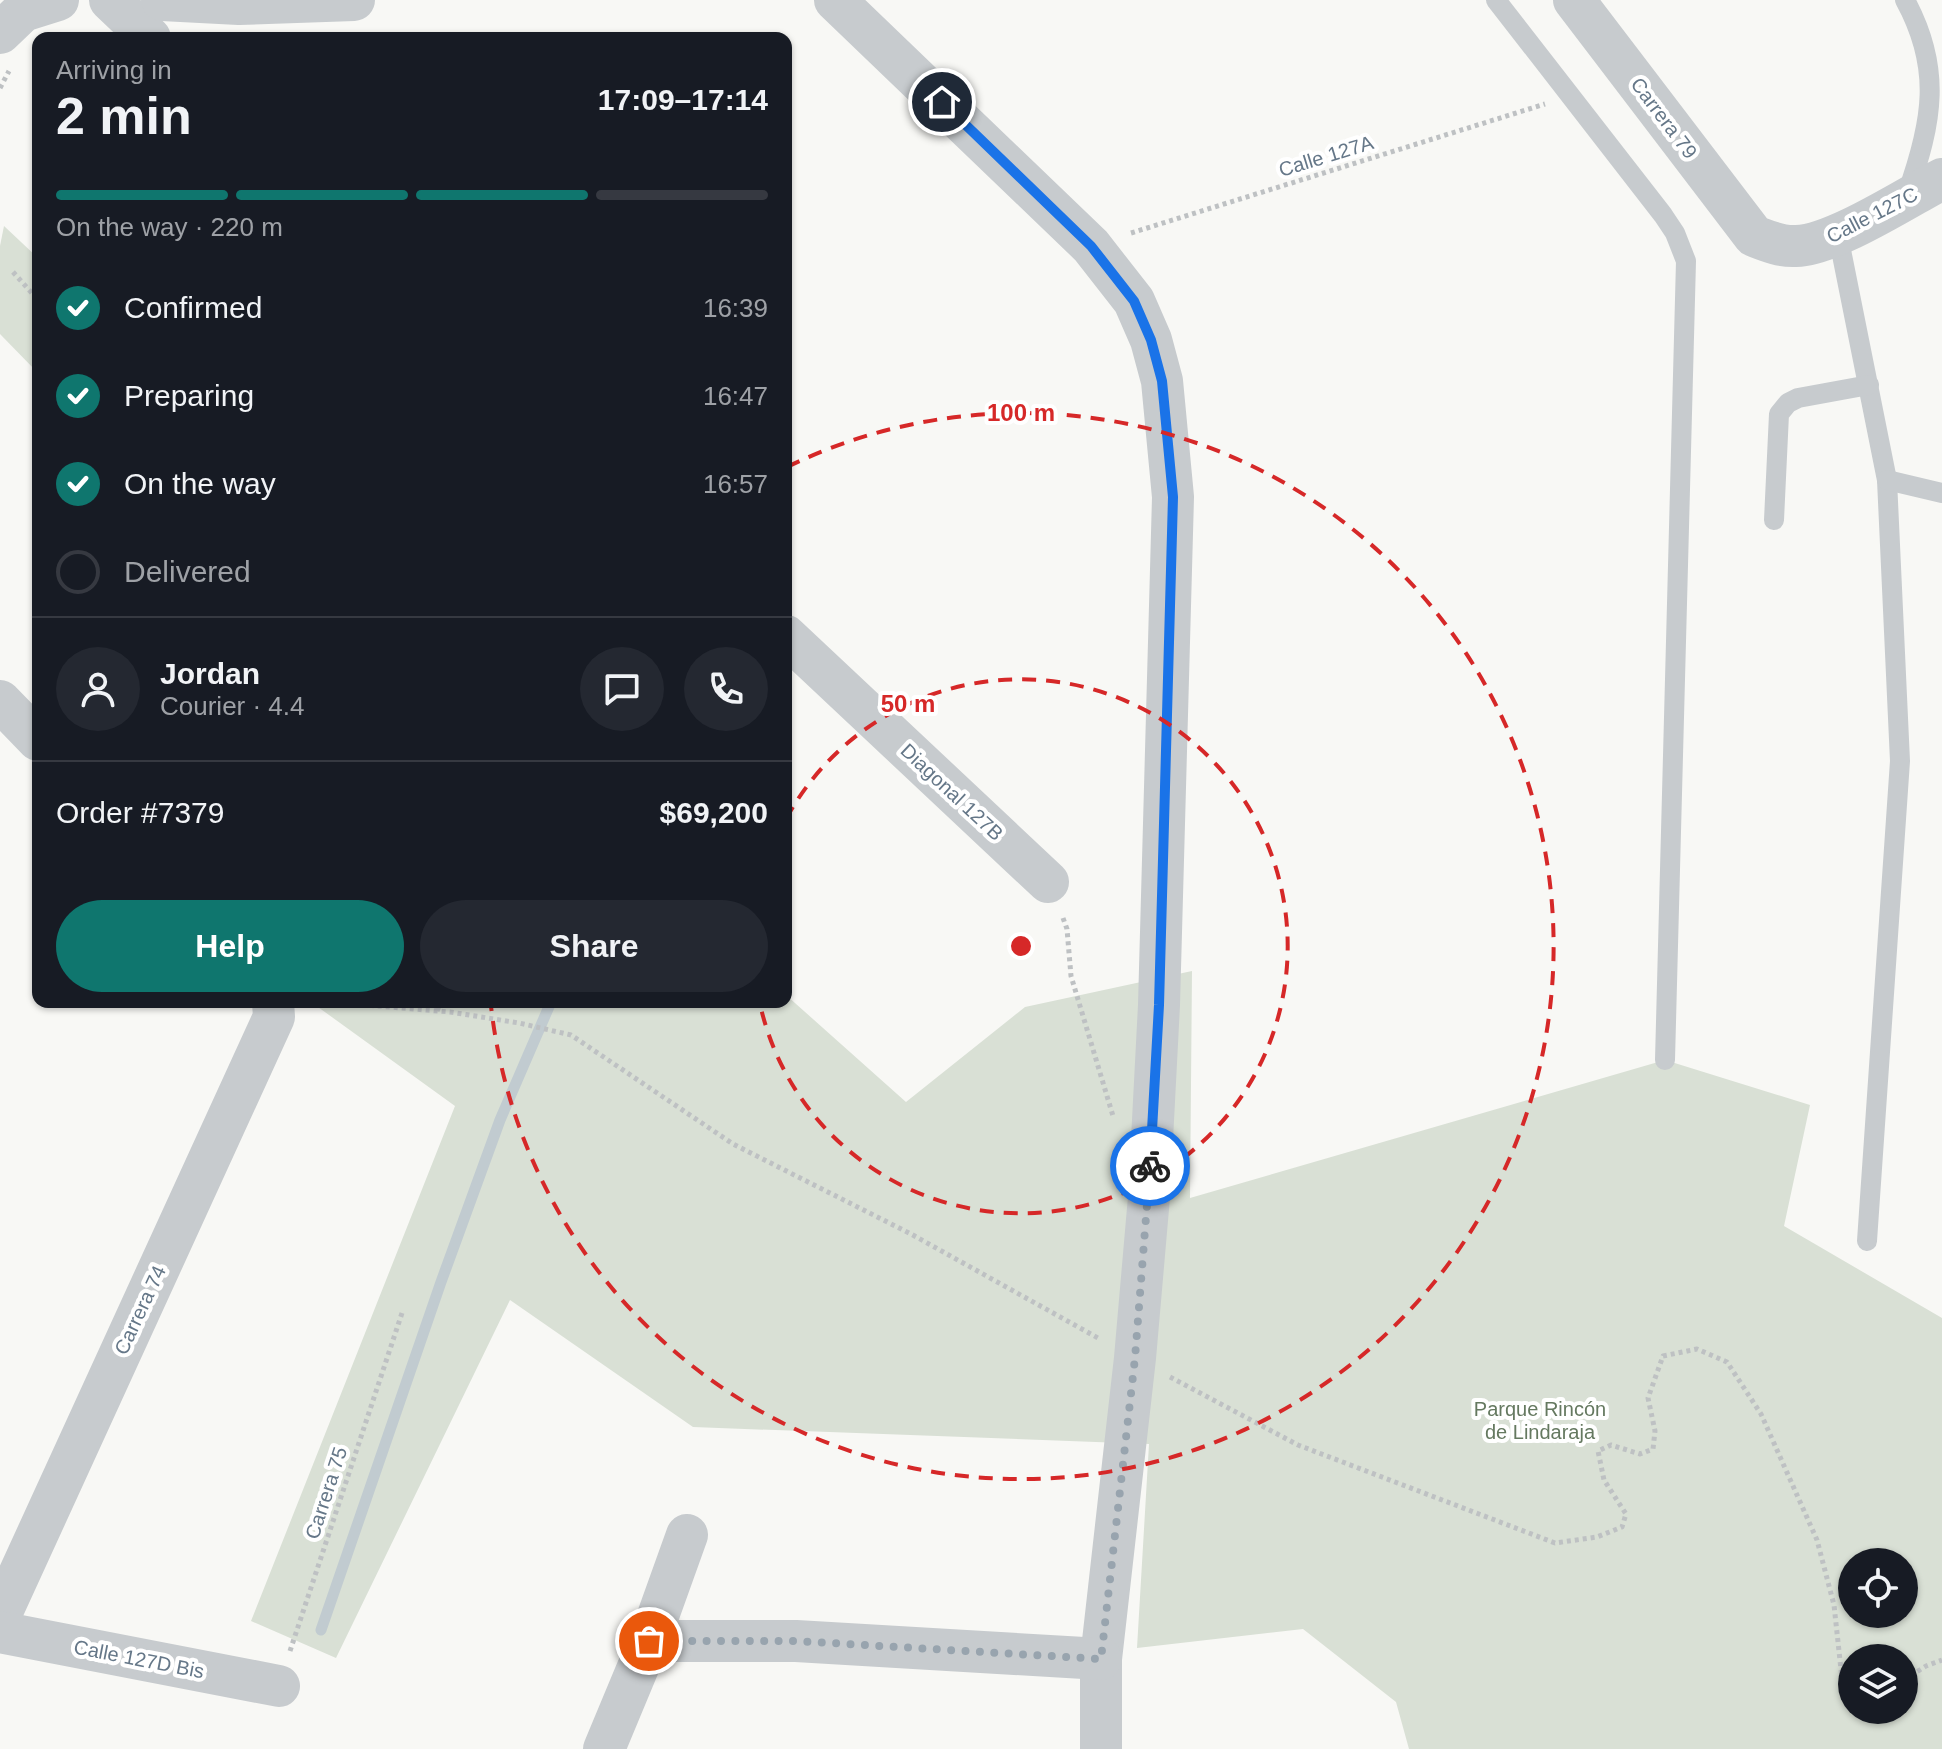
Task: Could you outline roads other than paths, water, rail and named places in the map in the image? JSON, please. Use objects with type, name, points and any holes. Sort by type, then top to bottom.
[{"type":"street","points":[[110,0],[144,32]]},
{"type":"street","points":[[162,0],[341,13]]},
{"type":"street","points":[[835,0],[1091,246],[1134,301],[1151,340],[1162,381],[1173,497],[1159,1005],[1149,1197],[1135,1358],[1101,1659],[1101,1749]]},
{"type":"street","name":"Carrera 79","points":[[1574,0],[1754,236]]},
{"type":"street","name":"Calle 127C","points":[[1754,236],[1773,244],[1795,246],[1817,243],[1838,235],[1942,179]]},
{"type":"street","name":"Diagonal 127B","points":[[792,642],[1048,882]]},
{"type":"street","points":[[1,702],[32,734]]},
{"type":"street","name":"Carrera 74","points":[[0,1616],[274,1017],[273,1008]]},
{"type":"street","points":[[604,1749],[649,1641],[687,1535]]},
{"type":"street","name":"Calle 127D Bis","points":[[0,1632],[279,1686]]},
{"type":"street","points":[[649,1641],[796,1641],[1101,1659]]},
{"type":"lane","points":[[1496,0],[1663,215],[1675,233],[1686,261],[1665,1060]]},
{"type":"lane","points":[[1905,0],[1921,19],[1934,49],[1939,77],[1934,111],[1905,198]]},
{"type":"lane","points":[[1838,235],[1887,480],[1900,761],[1867,1241]]},
{"type":"lane","points":[[1774,520],[1779,414],[1788,403],[1798,398],[1869,385]]},
{"type":"lane","points":[[1887,480],[1942,493]]},
{"type":"waterway","points":[[321,1630],[500,1120],[548,1008]]},
{"type":"park label","name":"Parque Rincón de Lindaraja","points":[[1540,1420]]}]
